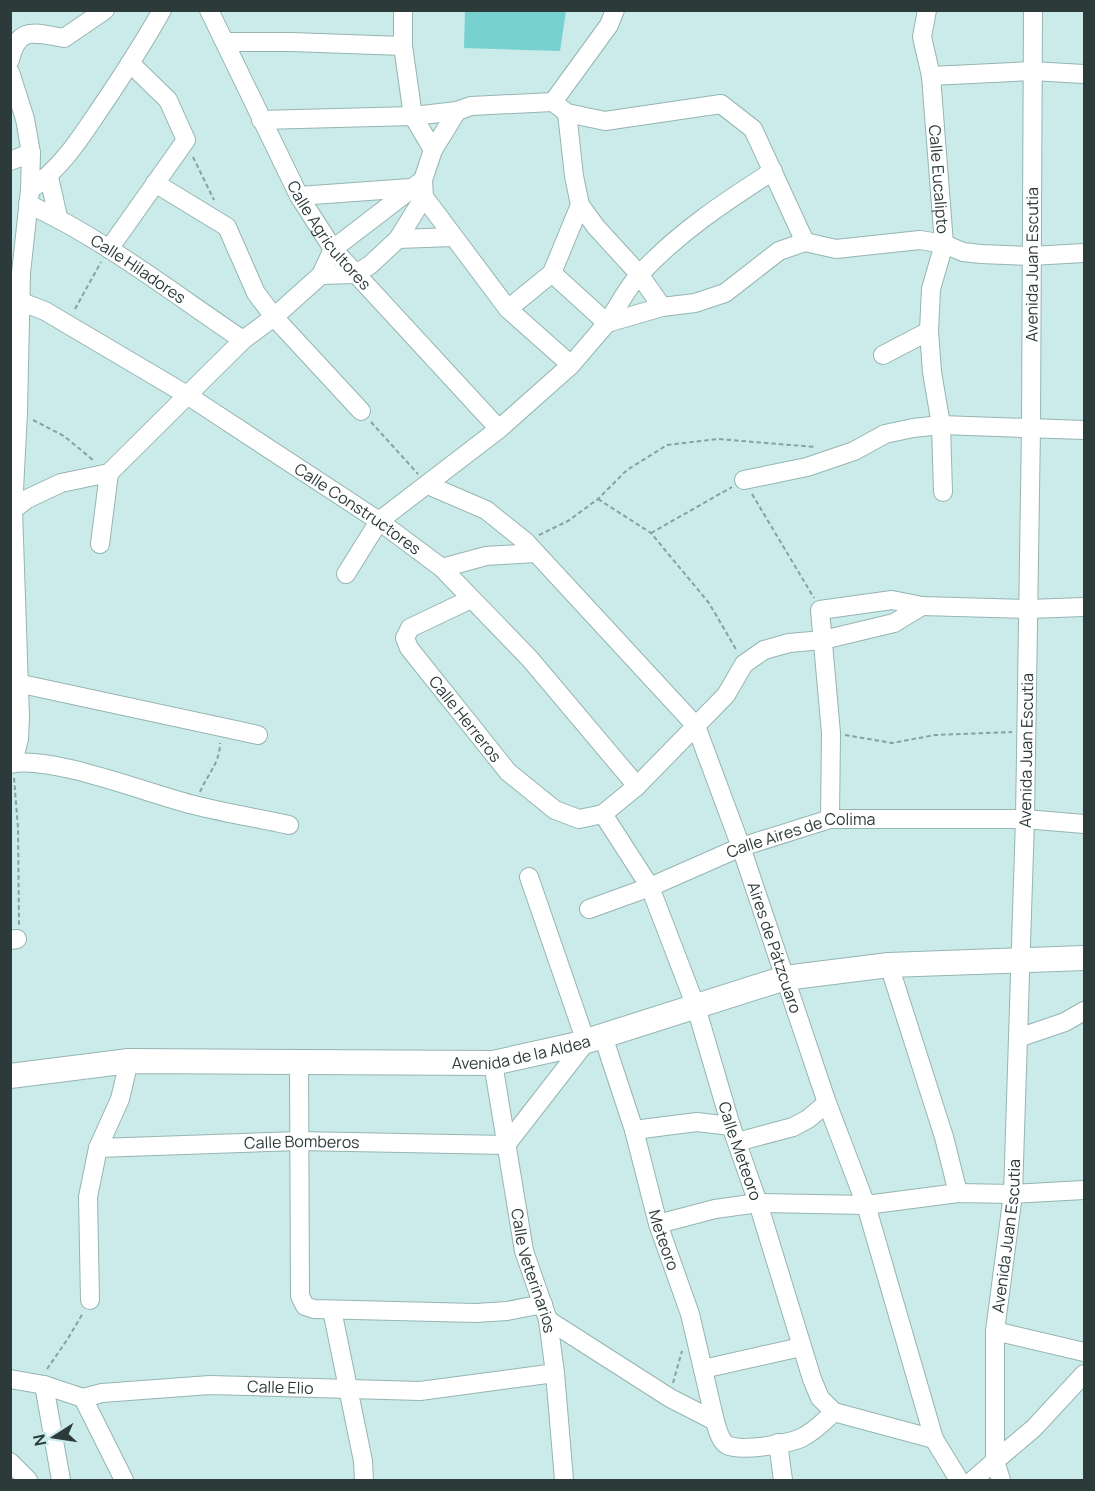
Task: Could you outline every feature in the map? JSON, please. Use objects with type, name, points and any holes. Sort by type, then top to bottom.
[{"type":"main road","name":"Avenida de la Aldea","points":[[10,1076],[129,1061],[493,1063],[595,1039],[785,978],[889,965],[1084,958]]},
{"type":"street","points":[[10,60],[14,46],[20,37],[30,34],[64,38],[105,10]]},
{"type":"street","points":[[29,197],[70,153],[162,10]]},
{"type":"street","name":"Calle Agricultores","points":[[209,10],[299,196],[333,249],[499,429]]},
{"type":"street","points":[[403,10],[403,46],[413,116],[433,150]]},
{"type":"street","points":[[615,10],[609,25],[560,108],[580,205],[596,227],[639,274],[662,307]]},
{"type":"street","name":"Calle Eucalipto","points":[[927,10],[922,37],[931,76],[944,244],[931,289],[930,331],[932,372],[941,425],[943,492]]},
{"type":"street","name":"Avenida Juan Escutia","points":[[1001,1480],[995,1461],[995,1332],[1012,1194],[1025,819],[1034,10]]},
{"type":"street","points":[[226,42],[403,46]]},
{"type":"street","points":[[109,249],[186,140],[168,100],[130,63]]},
{"type":"street","points":[[931,76],[1032,71],[1084,74]]},
{"type":"street","points":[[10,72],[25,119],[32,153],[29,197],[16,276],[19,301],[18,412],[12,511],[20,717],[19,739],[12,763],[37,764],[70,770],[194,805],[289,825]]},
{"type":"street","points":[[261,120],[413,116],[457,111],[471,106],[560,108],[605,121],[721,104],[753,129],[805,242]]},
{"type":"street","points":[[321,275],[355,274],[370,265],[398,238],[433,150],[457,111]]},
{"type":"street","points":[[10,161],[32,153]]},
{"type":"street","points":[[346,574],[379,521],[499,429],[571,365],[608,323],[639,274],[677,239],[724,203],[773,171]]},
{"type":"street","points":[[49,177],[58,217]]},
{"type":"street","points":[[155,183],[227,227],[256,293],[273,317],[361,411]]},
{"type":"street","points":[[299,196],[419,188]]},
{"type":"street","points":[[419,188],[508,309],[571,365]]},
{"type":"street","points":[[12,511],[27,499],[61,483],[109,473],[243,340],[321,275],[333,249],[419,188]]},
{"type":"street","name":"Calle Hiladores","points":[[29,197],[243,340]]},
{"type":"street","points":[[508,309],[552,273],[580,205]]},
{"type":"street","points":[[398,238],[453,237]]},
{"type":"street","points":[[608,323],[662,307],[695,303],[725,293],[779,251],[805,242],[836,249],[920,240],[944,244],[963,252],[1031,256],[1084,253]]},
{"type":"street","points":[[552,273],[608,323]]},
{"type":"street","name":"Calle Constructores","points":[[19,301],[45,311],[187,395],[379,521],[442,568],[530,659],[638,786]]},
{"type":"street","points":[[882,356],[930,331]]},
{"type":"street","points":[[744,480],[807,467],[854,451],[885,434],[913,428],[941,425],[1084,430]]},
{"type":"street","points":[[100,544],[109,473]]},
{"type":"street","name":"Aires de Pátzcuaro","points":[[428,485],[486,510],[530,548],[696,726],[741,847],[827,1103],[866,1205],[934,1439],[959,1480]]},
{"type":"street","points":[[442,568],[486,556],[530,548]]},
{"type":"street","name":"Calle Herreros","points":[[471,599],[410,628],[405,638],[409,648],[508,772],[555,810],[579,819],[603,814]]},
{"type":"street","points":[[830,819],[831,733],[820,610],[892,600],[922,606],[1029,609],[1084,607]]},
{"type":"street","points":[[603,814],[638,786],[726,695],[744,664],[764,650],[789,643],[823,640],[894,623],[922,606]]},
{"type":"street","points":[[17,683],[258,735]]},
{"type":"street","name":"Calle Meteoro","points":[[603,814],[650,887],[696,1007],[801,1347],[820,1398],[834,1412]]},
{"type":"street","name":"Calle Aires de Colima","points":[[589,909],[650,887],[741,847],[830,819],[1025,819],[1084,824]]},
{"type":"street","name":"Meteoro","points":[[529,877],[634,1130],[658,1224],[690,1314],[719,1435],[725,1444],[736,1448],[778,1443]]},
{"type":"street","points":[[889,965],[944,1137],[958,1193]]},
{"type":"street","points":[[1018,1038],[1065,1022],[1084,1011]]},
{"type":"street","points":[[506,1145],[595,1039]]},
{"type":"street","points":[[90,1300],[88,1197],[98,1148],[120,1099],[129,1061]]},
{"type":"street","points":[[299,1063],[300,1296],[304,1306],[332,1310],[545,1312],[670,1398],[715,1420]]},
{"type":"street","name":"Calle Veterinarios","points":[[493,1063],[524,1251],[545,1312],[555,1373],[564,1480]]},
{"type":"street","points":[[634,1130],[697,1122],[734,1134],[793,1127],[808,1119],[827,1103]]},
{"type":"street","name":"Calle Bomberos","points":[[98,1148],[298,1141],[506,1145]]},
{"type":"street","points":[[658,1224],[714,1209],[758,1203],[866,1205],[958,1193],[1012,1194],[1084,1190]]},
{"type":"street","points":[[332,1310],[363,1461],[364,1480]]},
{"type":"street","points":[[995,1332],[1084,1352]]},
{"type":"street","points":[[703,1369],[801,1347]]},
{"type":"street","name":"Calle Elio","points":[[10,1379],[40,1384],[83,1398],[102,1393],[210,1385],[420,1391],[555,1373]]},
{"type":"street","points":[[973,1480],[1034,1428],[1084,1374]]},
{"type":"street","points":[[40,1384],[61,1480]]},
{"type":"street","points":[[83,1398],[124,1480]]},
{"type":"street","points":[[783,1480],[778,1443],[799,1439],[815,1430],[834,1412],[934,1439]]},
{"type":"path","points":[[186,140],[214,200]]},
{"type":"path","points":[[66,325],[109,249]]},
{"type":"path","points":[[361,411],[428,485]]},
{"type":"path","points":[[18,412],[64,436],[109,473]]},
{"type":"path","points":[[530,548],[598,499],[627,470],[667,445],[717,439],[819,447]]},
{"type":"path","points":[[651,533],[744,480],[820,610]]},
{"type":"path","points":[[598,499],[651,533],[709,603],[744,664]]},
{"type":"path","points":[[194,805],[203,784],[214,770],[220,751],[220,736],[213,724]]},
{"type":"path","points":[[831,733],[892,743],[935,735],[1027,731]]},
{"type":"path","points":[[12,763],[18,828],[19,921],[14,940]]},
{"type":"path","points":[[40,1384],[90,1300]]},
{"type":"path","points":[[670,1398],[683,1346]]},
{"type":"shaded area","points":[[465,11],[566,11],[560,51],[464,48]]}]
